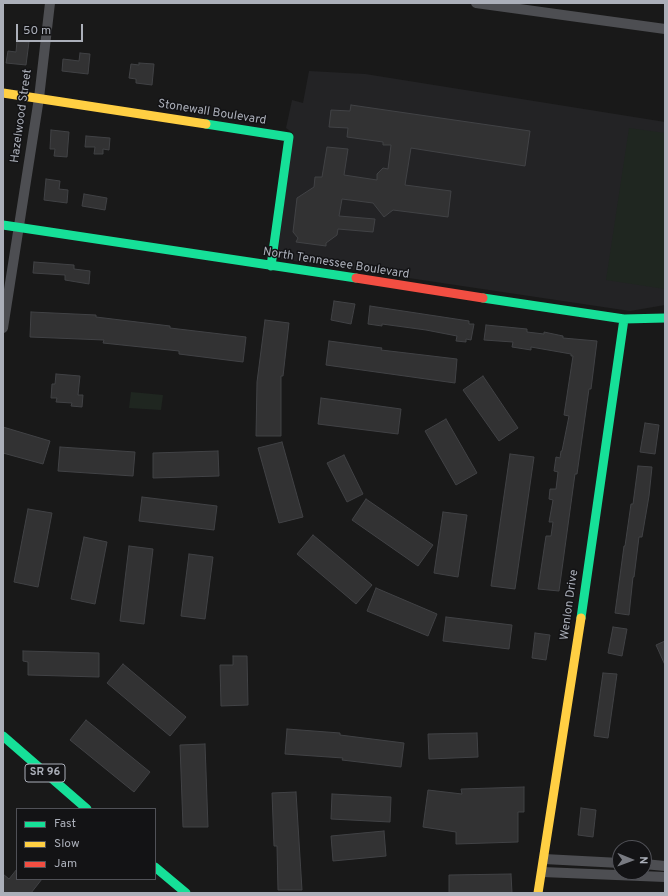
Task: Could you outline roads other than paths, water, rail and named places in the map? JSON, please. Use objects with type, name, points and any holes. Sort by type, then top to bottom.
[{"type":"street","name":"Hazelwood Street","points":[[3,328],[39,98],[50,3]]},
{"type":"street","points":[[476,3],[665,30]]},
{"type":"street","name":"Stonewall Boulevard","points":[[3,93],[289,137],[271,266]]},
{"type":"street","name":"North Tennessee Boulevard","points":[[3,225],[624,320],[665,318]]},
{"type":"street","name":"Wenlon Drive","points":[[538,893],[624,320]]},
{"type":"street","name":"SR 96","points":[[3,736],[87,808]]},
{"type":"street","points":[[544,859],[612,863]]},
{"type":"street","points":[[652,865],[665,866]]},
{"type":"street","points":[[156,868],[186,893]]},
{"type":"street","points":[[542,872],[665,877]]}]
